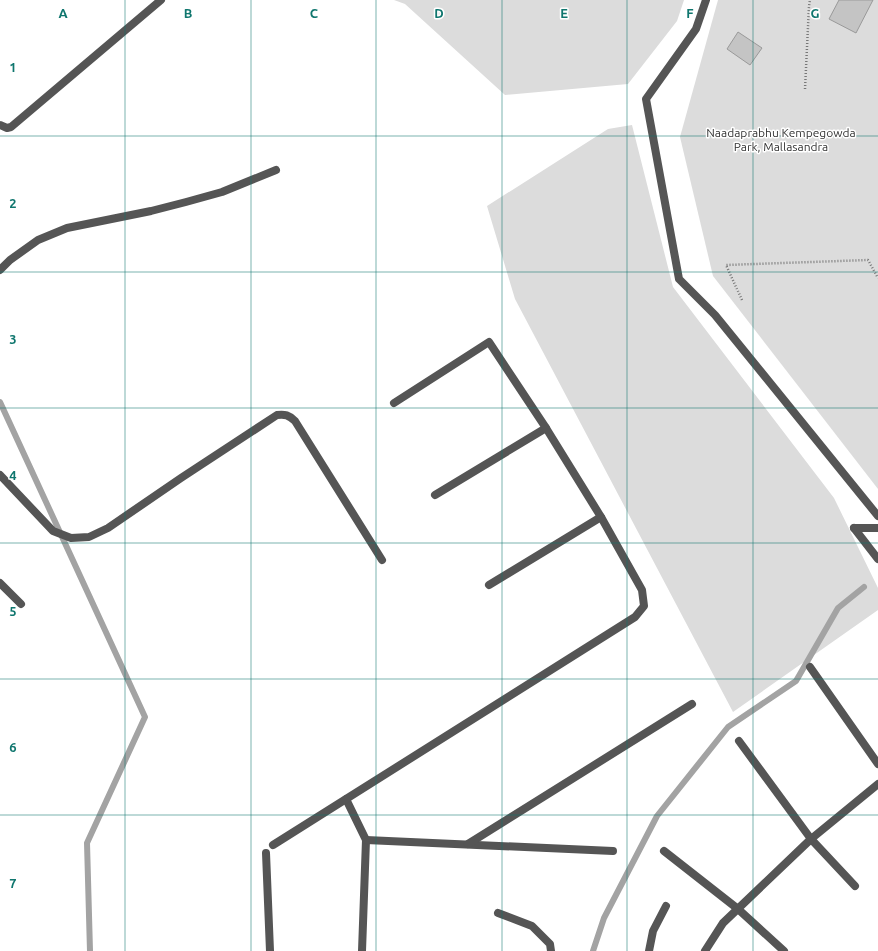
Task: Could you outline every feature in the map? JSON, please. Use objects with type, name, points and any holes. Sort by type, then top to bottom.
[{"type":"street","points":[[0,125],[7,128],[11,127],[161,0]]},
{"type":"street","points":[[706,0],[696,29],[646,99],[679,279],[715,315],[878,516]]},
{"type":"street","points":[[0,270],[10,260],[38,240],[67,228],[151,211],[186,202],[222,192],[276,170]]},
{"type":"street","points":[[273,845],[634,617],[644,606],[642,590],[601,517],[546,428],[489,342],[394,403]]},
{"type":"street","points":[[0,475],[53,531],[71,538],[89,537],[108,528],[277,415],[284,414],[291,417],[295,421],[382,560]]},
{"type":"street","points":[[435,495],[546,428]]},
{"type":"street","points":[[489,585],[601,517]]},
{"type":"street","points":[[878,528],[854,528],[878,559]]},
{"type":"street","points":[[0,583],[21,604]]},
{"type":"street","points":[[810,667],[878,764]]},
{"type":"street","points":[[468,844],[692,704]]},
{"type":"street","points":[[739,741],[811,839],[855,886]]},
{"type":"street","points":[[705,951],[723,923],[811,839],[878,784]]},
{"type":"street","points":[[346,799],[366,840],[362,951]]},
{"type":"street","points":[[366,840],[613,851]]},
{"type":"street","points":[[664,851],[738,909],[784,951]]},
{"type":"street","points":[[266,853],[270,951]]},
{"type":"street","points":[[649,951],[653,931],[666,906]]},
{"type":"street","points":[[498,913],[532,926],[550,944],[551,951]]},
{"type":"path","points":[[805,89],[810,0]]},
{"type":"path","points":[[742,300],[726,265],[868,260],[878,278]]},
{"type":"green space","points":[[394,0],[684,0],[677,21],[628,84],[505,95],[405,4]]},
{"type":"green space","name":"Naadaprabhu Kempegowda Park, Mallasandra","points":[[718,0],[878,0],[878,489],[713,276],[680,137]]},
{"type":"green space","points":[[632,125],[673,287],[834,498],[878,588],[878,610],[733,712],[515,299],[487,206],[608,129]]},
{"type":"building","points":[[839,0],[873,0],[856,33],[829,19]]},
{"type":"building","points":[[738,32],[762,48],[750,65],[727,49]]},
{"type":"waterway","points":[[0,402],[145,717],[87,843],[90,951]]},
{"type":"waterway","points":[[593,951],[604,918],[657,816],[728,727],[796,681],[838,608],[864,587]]}]
